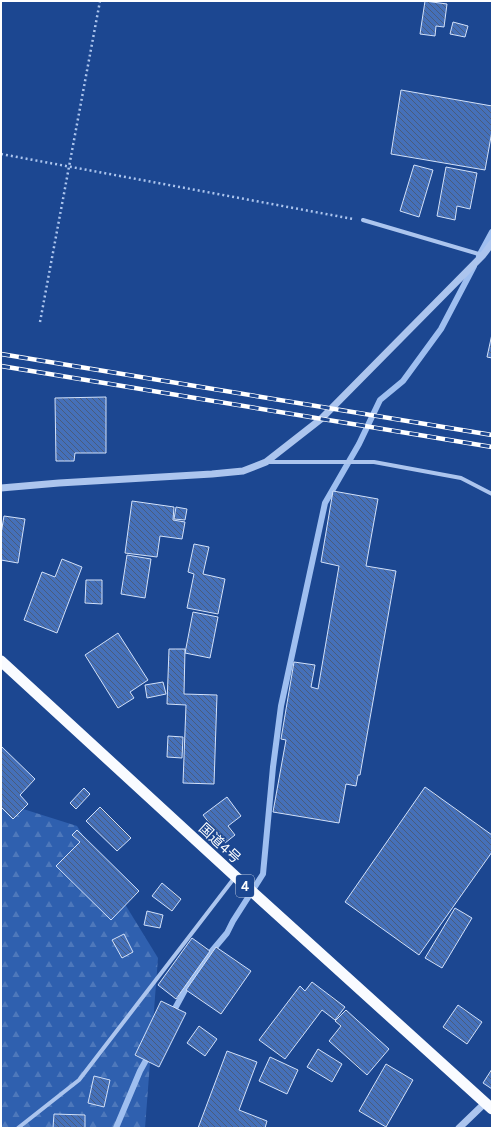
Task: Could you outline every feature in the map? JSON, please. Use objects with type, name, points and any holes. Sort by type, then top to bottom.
[{"type":"highway","name":"国道4号","points":[[1,661],[488,1106]]},
{"type":"street","points":[[363,220],[483,255]]},
{"type":"street","points":[[1,488],[244,471],[266,462],[321,419],[483,255],[492,243]]},
{"type":"street","points":[[266,462],[374,462],[461,478],[492,494]]},
{"type":"street","points":[[18,1128],[79,1080],[236,877]]},
{"type":"street","points":[[459,1128],[488,1106]]},
{"type":"path","points":[[40,322],[100,1]]},
{"type":"path","points":[[1,154],[363,220]]},
{"type":"green space","points":[[1,802],[77,826],[158,958],[145,1128],[1,1128]]},
{"type":"building","points":[[425,1],[447,4],[444,27],[436,26],[435,36],[420,34]]},
{"type":"building","points":[[453,22],[468,26],[465,37],[450,34]]},
{"type":"building","points":[[401,90],[492,106],[492,131],[485,170],[391,154]]},
{"type":"building","points":[[414,165],[433,170],[419,217],[400,211]]},
{"type":"building","points":[[446,167],[477,173],[470,209],[457,206],[455,220],[437,216]]},
{"type":"building","points":[[492,334],[492,358],[487,357]]},
{"type":"building","points":[[106,397],[106,453],[75,453],[74,461],[56,461],[55,398]]},
{"type":"building","points":[[333,491],[378,499],[366,566],[396,571],[360,775],[358,775],[356,786],[346,784],[339,823],[273,812],[286,740],[281,739],[294,662],[315,665],[311,687],[318,689],[339,566],[321,562]]},
{"type":"building","points":[[132,501],[174,507],[173,520],[185,522],[182,539],[160,536],[157,557],[125,553]]},
{"type":"building","points":[[176,507],[187,509],[185,520],[174,519]]},
{"type":"building","points":[[4,516],[25,519],[18,563],[1,560],[1,534]]},
{"type":"building","points":[[194,544],[209,547],[203,574],[225,579],[218,614],[187,608],[194,574],[188,572]]},
{"type":"building","points":[[127,555],[151,559],[145,598],[121,594]]},
{"type":"building","points":[[62,559],[82,567],[57,633],[24,620],[42,572],[55,577]]},
{"type":"building","points":[[86,580],[102,580],[102,604],[85,603]]},
{"type":"building","points":[[193,612],[218,617],[210,658],[185,653]]},
{"type":"building","points":[[118,633],[148,680],[130,692],[134,698],[118,708],[85,655]]},
{"type":"building","points":[[169,649],[185,649],[184,694],[217,695],[214,784],[183,783],[186,705],[167,704]]},
{"type":"building","points":[[163,682],[166,694],[147,698],[145,685]]},
{"type":"building","points":[[168,736],[183,737],[182,758],[167,757]]},
{"type":"building","points":[[1,746],[35,779],[20,795],[28,804],[13,819],[1,807]]},
{"type":"building","points":[[425,787],[492,835],[492,852],[419,955],[345,902]]},
{"type":"building","points":[[84,788],[90,794],[76,809],[70,803]]},
{"type":"building","points":[[227,797],[241,816],[228,826],[235,835],[225,843],[203,815]]},
{"type":"building","points":[[100,807],[131,838],[117,851],[86,821]]},
{"type":"building","points":[[77,830],[139,891],[111,920],[56,866],[80,842],[72,835]]},
{"type":"building","points":[[162,883],[181,899],[172,911],[152,896]]},
{"type":"building","points":[[455,908],[472,918],[442,968],[425,958]]},
{"type":"building","points":[[147,911],[163,915],[160,928],[144,925]]},
{"type":"building","points":[[124,934],[133,952],[122,958],[112,940]]},
{"type":"building","points":[[192,938],[210,951],[176,999],[158,985]]},
{"type":"building","points":[[216,947],[251,971],[221,1014],[186,990]]},
{"type":"building","points":[[312,982],[345,1007],[335,1020],[322,1010],[285,1059],[259,1040],[300,986],[305,991]]},
{"type":"building","points":[[161,1001],[186,1013],[159,1067],[135,1055]]},
{"type":"building","points":[[458,1005],[482,1022],[467,1044],[443,1027]]},
{"type":"building","points":[[346,1010],[389,1049],[367,1075],[329,1041],[341,1026],[335,1021]]},
{"type":"building","points":[[199,1026],[217,1039],[205,1056],[187,1043]]},
{"type":"building","points":[[318,1049],[342,1064],[332,1082],[307,1067]]},
{"type":"building","points":[[227,1051],[257,1062],[239,1110],[267,1121],[265,1128],[198,1128]]},
{"type":"building","points":[[270,1057],[298,1070],[287,1094],[259,1081]]},
{"type":"building","points":[[386,1064],[413,1080],[386,1127],[359,1111]]},
{"type":"building","points":[[492,1069],[492,1089],[483,1083]]},
{"type":"building","points":[[94,1076],[110,1080],[104,1107],[88,1103]]},
{"type":"building","points":[[54,1114],[85,1115],[85,1128],[53,1128]]},
{"type":"waterway","points":[[479,256],[492,232]]},
{"type":"waterway","points":[[172,1014],[185,990],[206,958],[227,933],[263,874],[273,767],[281,706],[325,503],[359,444],[380,400],[403,381],[441,329],[474,266]]},
{"type":"waterway","points":[[116,1128],[140,1071],[150,1053]]},
{"type":"railway","points":[[1,354],[492,435]]},
{"type":"railway","points":[[1,366],[492,447]]}]
